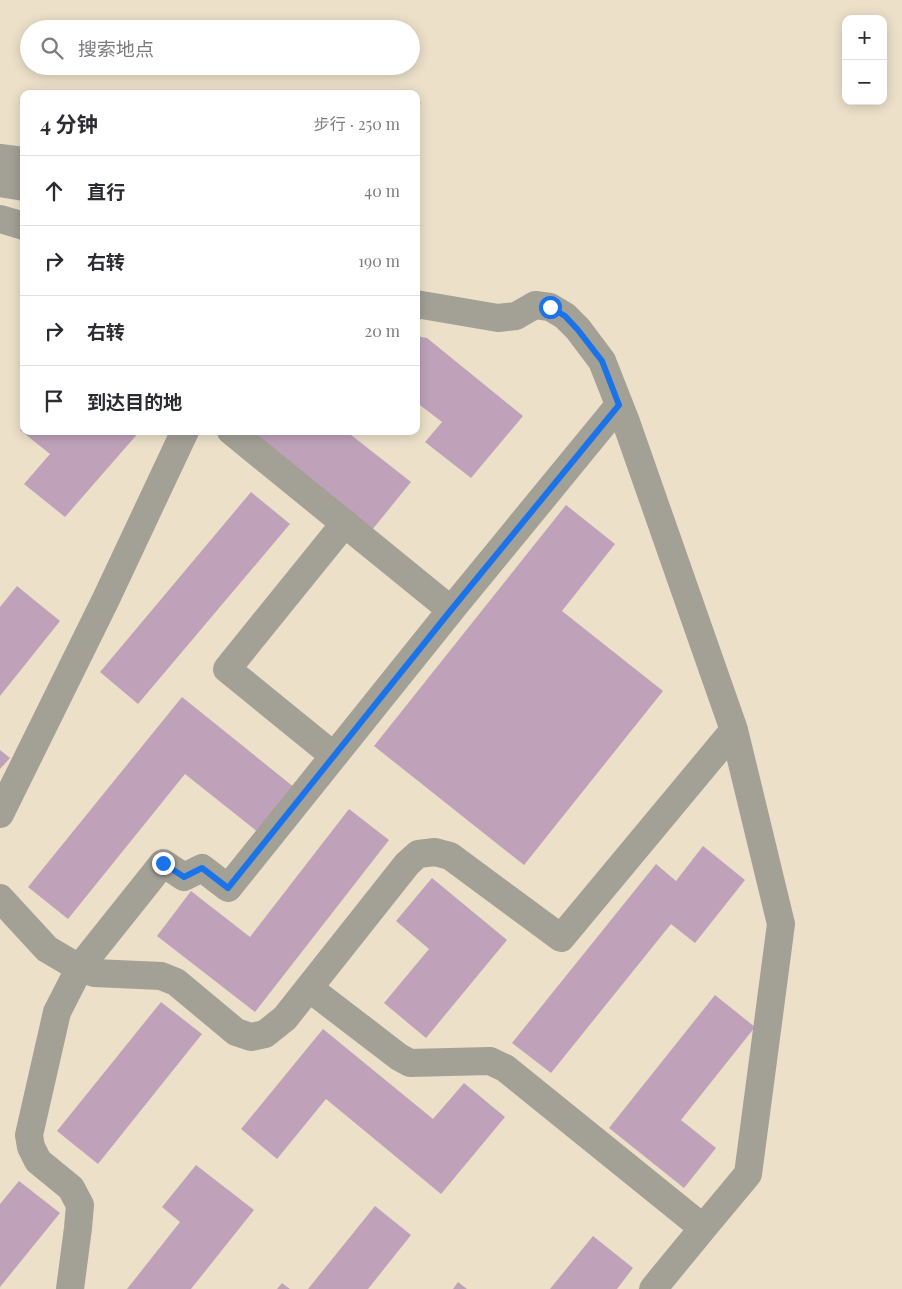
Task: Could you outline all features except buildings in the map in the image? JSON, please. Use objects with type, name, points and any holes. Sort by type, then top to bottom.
[{"type":"street","points":[[0,158],[20,160]]},
{"type":"street","points":[[0,183],[20,186]]},
{"type":"street","points":[[0,219],[20,225]]},
{"type":"street","points":[[420,305],[498,318],[516,316],[535,305],[550,307],[565,316],[602,361],[626,422],[734,730],[781,924],[748,1174],[653,1289]]},
{"type":"street","points":[[70,1289],[80,1205],[71,1188],[38,1161],[31,1147],[29,1135],[58,1012],[80,967],[163,863],[184,877],[202,868],[228,888],[451,610],[619,405]]},
{"type":"street","points":[[0,814],[106,599],[183,435]]},
{"type":"street","points":[[236,435],[451,610]]},
{"type":"street","points":[[334,756],[227,669],[345,523]]},
{"type":"street","points":[[0,898],[47,949],[69,962],[94,973],[161,976],[176,982],[236,1032],[251,1037],[265,1034],[284,1018],[418,854],[435,852],[450,856],[561,938],[734,730]]},
{"type":"street","points":[[308,988],[399,1057],[410,1063],[490,1060],[505,1068],[703,1228]]},
{"type":"route","points":[[163,863],[184,877],[202,868],[228,888],[451,610],[619,405],[602,361],[565,316],[550,307]]}]
